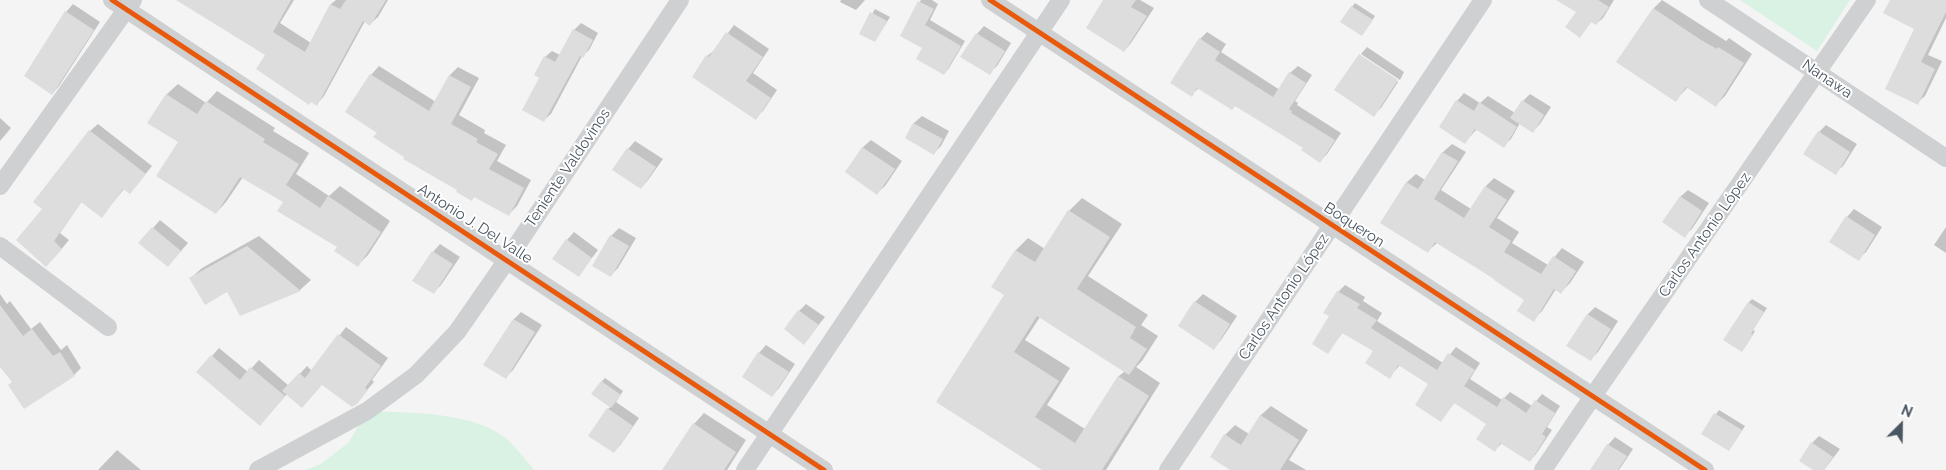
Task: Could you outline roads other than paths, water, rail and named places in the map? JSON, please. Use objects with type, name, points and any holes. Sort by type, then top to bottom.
[{"type":"street","name":"Teniente Valdovinos","points":[[258,470],[367,411],[416,375],[457,332],[680,0]]},
{"type":"street","name":"Boqueron","points":[[990,0],[1705,470]]},
{"type":"street","points":[[745,470],[1061,0]]},
{"type":"street","name":"Carlos Antonio López","points":[[1168,470],[1483,0]]},
{"type":"street","name":"Nanawa","points":[[1708,0],[1946,158]]},
{"type":"street","name":"Carlos Antonio López","points":[[1544,470],[1592,396],[1867,0]]},
{"type":"street","name":"Antonio J. Del Valle","points":[[124,3],[824,470]]},
{"type":"street","points":[[0,186],[124,3]]},
{"type":"street","points":[[0,246],[108,327]]}]
